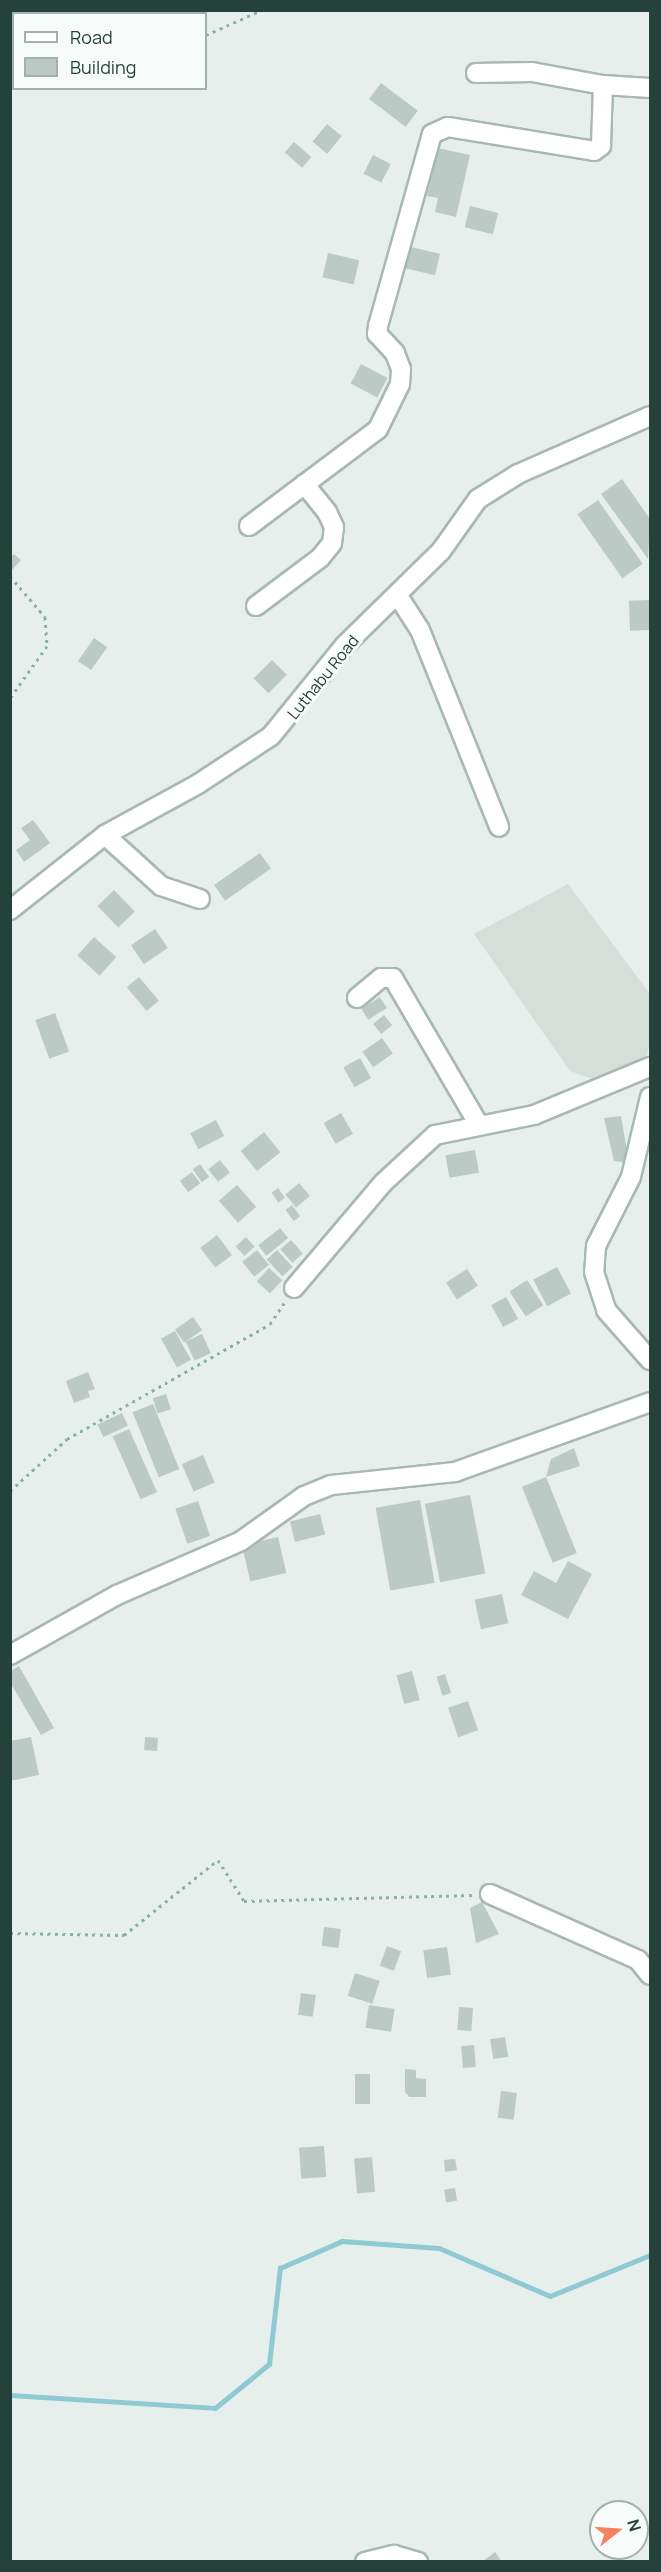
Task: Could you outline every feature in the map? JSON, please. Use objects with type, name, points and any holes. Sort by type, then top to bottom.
[{"type":"street","points":[[476,72],[532,72],[603,85],[651,88]]},
{"type":"street","points":[[249,526],[378,429],[400,384],[401,369],[394,353],[377,334],[378,326],[432,134],[447,127],[594,151],[601,146],[603,85]]},
{"type":"street","name":"Luthabu Road","points":[[10,910],[105,835],[198,784],[271,736],[345,645],[398,596],[441,551],[478,499],[518,474],[651,416]]},
{"type":"street","points":[[256,606],[320,558],[332,543],[334,527],[327,512],[304,484]]},
{"type":"street","points":[[398,596],[420,630],[499,828]]},
{"type":"street","points":[[105,835],[162,886],[200,899]]},
{"type":"street","points":[[357,998],[381,978],[393,978],[479,1125]]},
{"type":"street","points":[[294,1288],[383,1184],[435,1135],[534,1115],[651,1067]]},
{"type":"street","points":[[651,1097],[631,1177],[596,1246],[594,1272],[606,1310],[651,1360]]},
{"type":"street","points":[[10,1656],[117,1595],[241,1541],[304,1496],[331,1485],[455,1472],[651,1402]]},
{"type":"street","points":[[490,1894],[638,1960],[651,1976]]},
{"type":"street","points":[[365,2562],[394,2555],[418,2562]]},
{"type":"path","points":[[207,35],[262,10]]},
{"type":"path","points":[[10,576],[45,617],[47,646],[10,698]]},
{"type":"path","points":[[10,1491],[67,1438],[270,1324],[294,1288]]},
{"type":"path","points":[[10,1933],[124,1935],[218,1860],[244,1901],[490,1894]]},
{"type":"shaded area","points":[[568,884],[650,994],[650,1041],[643,1075],[618,1088],[570,1071],[474,934]]},
{"type":"building","points":[[381,83],[418,111],[406,127],[369,99]]},
{"type":"building","points":[[327,124],[342,136],[327,154],[313,142]]},
{"type":"building","points":[[294,142],[311,157],[302,168],[285,153]]},
{"type":"building","points":[[438,148],[470,155],[456,217],[435,212],[438,198],[427,196]]},
{"type":"building","points":[[373,155],[391,164],[381,183],[363,174]]},
{"type":"building","points":[[470,206],[498,213],[493,234],[465,227]]},
{"type":"building","points":[[402,245],[440,254],[435,275],[397,266]]},
{"type":"building","points":[[328,253],[359,260],[354,285],[322,277]]},
{"type":"building","points":[[361,364],[387,378],[377,398],[351,383]]},
{"type":"building","points":[[622,479],[650,519],[648,559],[601,494]]},
{"type":"building","points":[[598,500],[643,564],[622,578],[578,514]]},
{"type":"building","points":[[14,554],[21,560],[12,570],[10,558]]},
{"type":"building","points":[[649,600],[650,630],[630,631],[629,601]]},
{"type":"building","points":[[94,638],[107,647],[91,670],[78,661]]},
{"type":"building","points":[[272,660],[287,675],[268,693],[254,678]]},
{"type":"building","points":[[33,820],[50,843],[24,862],[16,850],[30,840],[21,828]]},
{"type":"building","points":[[260,853],[271,869],[225,901],[214,885]]},
{"type":"building","points":[[114,890],[135,912],[118,928],[97,906]]},
{"type":"building","points":[[155,929],[168,948],[144,964],[131,945]]},
{"type":"building","points":[[94,937],[116,957],[100,976],[77,956]]},
{"type":"building","points":[[139,977],[159,1001],[147,1011],[127,987]]},
{"type":"building","points":[[380,997],[387,1008],[368,1020],[361,1009]]},
{"type":"building","points":[[55,1013],[69,1052],[49,1059],[35,1020]]},
{"type":"building","points":[[384,1015],[392,1025],[381,1034],[373,1024]]},
{"type":"building","points":[[382,1038],[393,1054],[373,1067],[362,1052]]},
{"type":"building","points":[[360,1058],[371,1078],[355,1087],[343,1067]]},
{"type":"building","points":[[341,1113],[353,1134],[336,1144],[324,1123]]},
{"type":"building","points":[[621,1116],[629,1163],[614,1161],[604,1118]]},
{"type":"building","points":[[216,1120],[224,1136],[198,1149],[190,1133]]},
{"type":"building","points":[[264,1132],[280,1152],[257,1171],[241,1151]]},
{"type":"building","points":[[475,1150],[479,1173],[449,1178],[445,1155]]},
{"type":"building","points":[[220,1160],[230,1173],[218,1182],[208,1169]]},
{"type":"building","points":[[200,1164],[209,1177],[202,1182],[193,1169]]},
{"type":"building","points":[[192,1172],[200,1183],[188,1192],[180,1181]]},
{"type":"building","points":[[299,1183],[310,1196],[296,1208],[285,1195]]},
{"type":"building","points":[[237,1185],[256,1207],[238,1223],[219,1201]]},
{"type":"building","points":[[278,1188],[285,1198],[278,1202],[271,1193]]},
{"type":"building","points":[[292,1205],[300,1216],[294,1221],[286,1210]]},
{"type":"building","points":[[280,1228],[288,1238],[266,1256],[258,1246]]},
{"type":"building","points":[[217,1235],[232,1255],[215,1268],[200,1248]]},
{"type":"building","points":[[246,1237],[255,1247],[244,1256],[236,1246]]},
{"type":"building","points":[[291,1240],[303,1254],[292,1263],[280,1249]]},
{"type":"building","points":[[257,1250],[269,1265],[254,1277],[242,1262]]},
{"type":"building","points":[[277,1250],[293,1267],[282,1276],[267,1260]]},
{"type":"building","points":[[557,1267],[571,1293],[547,1306],[533,1280]]},
{"type":"building","points":[[269,1268],[282,1280],[270,1293],[257,1281]]},
{"type":"building","points":[[467,1269],[478,1286],[457,1299],[446,1283]]},
{"type":"building","points":[[527,1280],[543,1305],[526,1317],[509,1291]]},
{"type":"building","points":[[506,1297],[518,1319],[503,1327],[491,1305]]},
{"type":"building","points":[[193,1317],[202,1330],[184,1343],[175,1330]]},
{"type":"building","points":[[175,1331],[191,1360],[177,1368],[161,1339]]},
{"type":"building","points":[[202,1334],[211,1353],[195,1361],[186,1342]]},
{"type":"building","points":[[88,1372],[95,1389],[88,1391],[90,1397],[74,1403],[66,1381]]},
{"type":"building","points":[[166,1394],[171,1409],[158,1414],[153,1398]]},
{"type":"building","points":[[153,1404],[179,1469],[159,1477],[133,1412]]},
{"type":"building","points":[[122,1413],[128,1426],[103,1437],[98,1424]]},
{"type":"building","points":[[129,1429],[157,1492],[141,1499],[113,1436]]},
{"type":"building","points":[[574,1448],[580,1466],[546,1477],[551,1459]]},
{"type":"building","points":[[203,1455],[215,1483],[194,1492],[182,1464]]},
{"type":"building","points":[[546,1477],[577,1553],[553,1563],[522,1487]]},
{"type":"building","points":[[470,1495],[485,1574],[440,1582],[425,1504]]},
{"type":"building","points":[[420,1500],[435,1583],[390,1591],[376,1508]]},
{"type":"building","points":[[198,1501],[210,1536],[187,1544],[175,1509]]},
{"type":"building","points":[[320,1514],[325,1534],[295,1542],[290,1521]]},
{"type":"building","points":[[278,1537],[286,1573],[250,1581],[242,1545]]},
{"type":"building","points":[[568,1561],[592,1574],[568,1619],[521,1595],[534,1571],[556,1583]]},
{"type":"building","points":[[502,1594],[508,1623],[481,1629],[475,1600]]},
{"type":"building","points":[[19,1666],[54,1728],[41,1735],[10,1682],[10,1671]]},
{"type":"building","points":[[412,1671],[420,1700],[404,1704],[397,1675]]},
{"type":"building","points":[[445,1674],[451,1693],[443,1696],[436,1677]]},
{"type":"building","points":[[468,1701],[478,1730],[458,1737],[448,1708]]},
{"type":"building","points":[[31,1737],[39,1775],[10,1781],[10,1741]]},
{"type":"building","points":[[145,1737],[158,1738],[157,1751],[144,1750]]},
{"type":"building","points":[[482,1902],[499,1934],[476,1943],[470,1908]]},
{"type":"building","points":[[324,1927],[341,1929],[339,1948],[322,1946]]},
{"type":"building","points":[[387,1946],[401,1951],[394,1971],[380,1966]]},
{"type":"building","points":[[447,1947],[451,1975],[427,1978],[423,1950]]},
{"type":"building","points":[[355,1973],[380,1981],[372,2004],[348,1996]]},
{"type":"building","points":[[301,1993],[316,1995],[313,2017],[298,2015]]},
{"type":"building","points":[[369,2005],[395,2009],[391,2032],[365,2028]]},
{"type":"building","points":[[459,2007],[473,2008],[471,2031],[457,2030]]},
{"type":"building","points":[[505,2037],[508,2057],[493,2059],[490,2039]]},
{"type":"building","points":[[474,2045],[476,2067],[463,2068],[461,2046]]},
{"type":"building","points":[[405,2069],[416,2070],[416,2078],[426,2079],[426,2097],[409,2097],[405,2092]]},
{"type":"building","points":[[355,2074],[370,2074],[370,2104],[355,2104]]},
{"type":"building","points":[[501,2091],[517,2093],[514,2120],[498,2118]]},
{"type":"building","points":[[324,2146],[326,2177],[301,2179],[299,2148]]},
{"type":"building","points":[[372,2157],[375,2192],[357,2193],[354,2159]]},
{"type":"building","points":[[455,2159],[457,2170],[445,2172],[444,2160]]},
{"type":"building","points":[[455,2188],[457,2201],[446,2203],[444,2190]]},
{"type":"building","points":[[495,2552],[502,2562],[482,2562]]},
{"type":"waterway","points":[[10,2395],[215,2408],[269,2364],[280,2268],[342,2241],[439,2248],[550,2296],[650,2255]]}]
